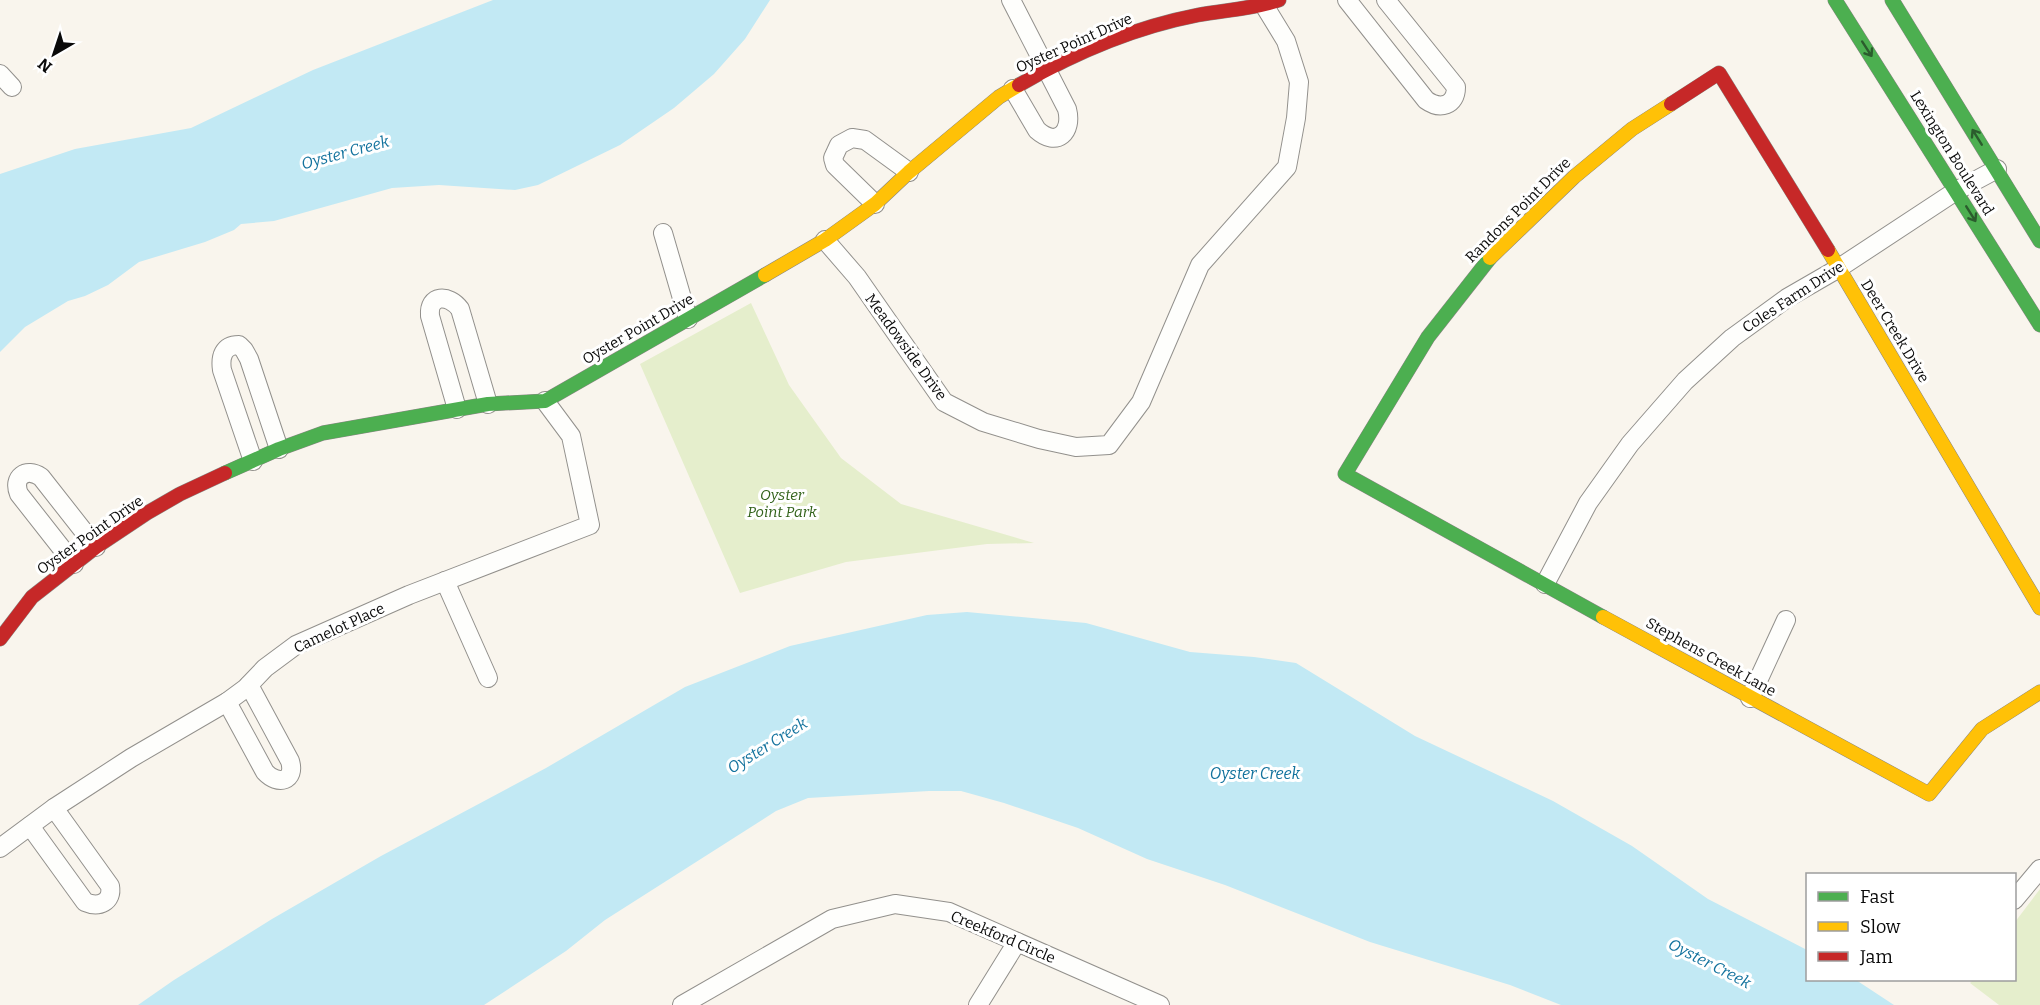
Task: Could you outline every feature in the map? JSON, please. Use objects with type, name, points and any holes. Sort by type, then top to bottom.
[{"type":"street","points":[[1011,0],[1067,109],[1070,120],[1065,132],[1056,139],[1048,139],[1037,130],[1012,89]]},
{"type":"street","points":[[1347,0],[1426,100],[1439,106],[1447,105],[1456,94],[1455,87],[1386,0]]},
{"type":"street","name":"Lexington Boulevard","points":[[1835,0],[2040,325]]},
{"type":"street","name":"Lexington Boulevard","points":[[1892,0],[2040,242]]},
{"type":"street","name":"Oyster Point Drive","points":[[0,639],[32,597],[96,547],[180,494],[279,449],[323,433],[488,404],[545,401],[825,240],[875,204],[909,172],[999,97],[1047,69],[1134,32],[1197,15],[1272,3]]},
{"type":"street","name":"Meadowside Drive","points":[[825,240],[857,277],[910,357],[944,402],[983,422],[1039,439],[1076,447],[1109,445],[1141,402],[1200,265],[1287,167],[1296,118],[1299,82],[1272,3]]},
{"type":"street","name":"Deer Creek Drive","points":[[1719,73],[1839,268],[2040,608]]},
{"type":"street","name":"Randons Point Drive","points":[[1345,474],[1428,337],[1483,265],[1574,177],[1632,129],[1719,73]]},
{"type":"street","points":[[875,204],[835,165],[833,158],[839,145],[852,138],[865,140],[909,172]]},
{"type":"street","name":"Coles Farm Drive","points":[[1545,584],[1588,503],[1630,444],[1685,381],[1731,338],[1787,298],[1839,268],[1956,191],[1997,169]]},
{"type":"street","points":[[663,232],[688,319]]},
{"type":"street","points":[[457,409],[430,316],[430,309],[438,299],[449,299],[460,309],[488,404]]},
{"type":"street","points":[[253,461],[222,370],[222,354],[232,345],[238,345],[249,359],[279,449]]},
{"type":"street","name":"Camelot Place","points":[[0,848],[54,808],[131,758],[227,702],[249,685],[265,668],[296,645],[409,595],[590,525],[571,436],[545,401]]},
{"type":"street","points":[[74,564],[19,494],[18,481],[22,475],[28,472],[41,477],[96,547]]},
{"type":"street","name":"Stephens Creek Lane","points":[[1345,474],[1750,698],[1929,794],[1982,729],[2040,692]]},
{"type":"street","points":[[445,581],[488,678]]},
{"type":"street","points":[[1750,698],[1786,620]]},
{"type":"street","points":[[227,702],[265,772],[277,781],[284,780],[290,775],[292,769],[290,761],[249,685]]},
{"type":"street","points":[[30,826],[85,902],[93,906],[108,900],[111,893],[110,886],[54,808]]},
{"type":"street","points":[[2016,898],[2040,869]]},
{"type":"street","name":"Creekford Circle","points":[[682,1005],[832,919],[895,904],[949,912],[1160,1005]]},
{"type":"street","points":[[978,1005],[1017,942]]},
{"type":"green space","name":"Oyster Point Park","points":[[751,303],[789,385],[841,458],[901,504],[1034,543],[987,544],[846,562],[740,593],[640,364]]},
{"type":"green space","points":[[2040,889],[2040,1005],[1999,1005],[1970,983],[1972,981],[2016,981],[2016,921]]},
{"type":"water","name":"Oyster Creek","points":[[493,0],[770,0],[745,39],[714,74],[674,108],[620,145],[538,185],[515,190],[439,185],[392,188],[274,221],[241,224],[234,230],[205,242],[139,262],[108,285],[68,301],[25,327],[0,352],[0,174],[75,149],[191,128],[313,70]]},
{"type":"water","name":"Oyster Creek","points":[[967,612],[1086,623],[1190,652],[1296,663],[1415,736],[1553,801],[1632,846],[1708,899],[1806,949],[1806,981],[1858,981],[1894,1005],[1561,1005],[1510,985],[1370,942],[1225,885],[1147,859],[1078,828],[961,791],[929,791],[808,798],[776,811],[605,920],[566,951],[484,1005],[138,1005],[272,919],[381,856],[546,768],[685,687],[790,646],[927,615]]},
{"type":"traffic: fast","points":[[1835,0],[2040,325]]},
{"type":"traffic: fast","points":[[1892,0],[2040,241]]},
{"type":"traffic: fast","points":[[1490,258],[1428,337],[1345,474],[1603,617]]},
{"type":"traffic: fast","points":[[225,473],[279,449],[323,433],[488,404],[545,401],[765,275]]},
{"type":"traffic: slow","points":[[765,275],[825,240],[875,204],[909,172],[999,97],[1019,85]]},
{"type":"traffic: slow","points":[[1490,258],[1574,177],[1632,129],[1671,104]]},
{"type":"traffic: slow","points":[[1828,250],[2040,608]]},
{"type":"traffic: slow","points":[[1603,617],[1929,794],[1982,729],[2040,692]]},
{"type":"traffic: jam","points":[[1019,85],[1083,52],[1152,26],[1279,0]]},
{"type":"traffic: jam","points":[[1671,104],[1719,73],[1828,250]]},
{"type":"traffic: jam","points":[[0,639],[32,597],[96,547],[180,494],[225,473]]}]
